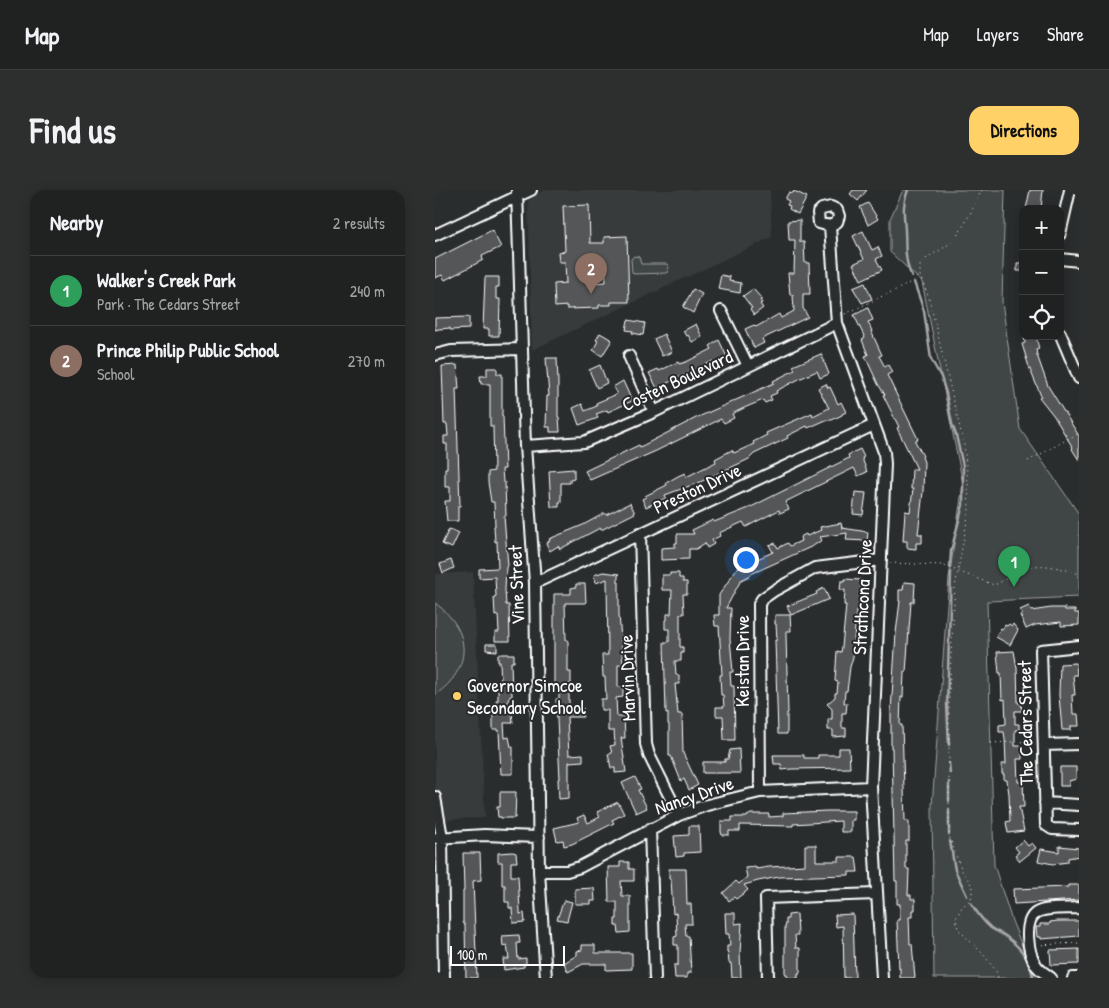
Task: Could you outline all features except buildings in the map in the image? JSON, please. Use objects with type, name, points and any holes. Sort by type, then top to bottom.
[{"type":"street","points":[[435,234],[517,193],[531,190]]},
{"type":"street","points":[[1064,216],[1070,190]]},
{"type":"street","name":"Vine Street","points":[[517,193],[525,446],[535,583],[539,871],[546,978]]},
{"type":"street","name":"Strathcona Drive","points":[[830,226],[836,321],[873,425],[885,452],[871,787],[882,978]]},
{"type":"street","points":[[1064,259],[1079,261]]},
{"type":"street","points":[[721,311],[749,366]]},
{"type":"street","name":"Costen Boulevard","points":[[525,446],[584,442],[654,412],[836,321]]},
{"type":"street","points":[[1063,340],[1079,378]]},
{"type":"street","points":[[435,355],[451,351],[521,349]]},
{"type":"street","points":[[629,356],[654,412]]},
{"type":"street","name":"Preston Drive","points":[[535,583],[873,425]]},
{"type":"street","name":"Marvin Drive","points":[[640,533],[646,744],[649,755],[679,815]]},
{"type":"street","name":"Keistan Drive","points":[[760,792],[759,604],[762,599],[775,590],[815,568],[881,560]]},
{"type":"street","name":"The Cedars Street","points":[[1079,646],[1041,650],[1046,825],[1052,830],[1079,830]]},
{"type":"street","points":[[1044,743],[1079,744]]},
{"type":"street","name":"Nancy Drive","points":[[539,871],[567,871],[580,867],[650,829],[679,815],[707,805],[760,792],[871,787]]},
{"type":"street","points":[[435,797],[438,838],[441,972]]},
{"type":"street","name":"The Cedars Street","points":[[1045,803],[1079,805]]},
{"type":"street","points":[[650,829],[655,978]]},
{"type":"street","points":[[438,838],[484,835],[539,837]]},
{"type":"street","points":[[767,978],[766,898],[876,894]]},
{"type":"street","points":[[1048,977],[1036,965],[1029,945],[1027,938],[1031,918],[1037,912],[1044,910],[1079,908]]},
{"type":"street","points":[[1073,978],[1079,978]]},
{"type":"path","points":[[982,190],[961,229],[950,244],[926,258],[920,265],[920,276],[929,298],[964,445],[969,510],[957,571],[949,693],[949,836],[962,871],[973,887],[971,899],[962,907],[956,918],[958,929],[983,954],[996,971],[998,978]]},
{"type":"path","points":[[836,321],[907,285],[920,276]]},
{"type":"path","points":[[1029,461],[1079,433]]},
{"type":"path","points":[[881,560],[890,564],[942,565],[994,586],[1028,567],[1042,566],[1065,569],[1079,574]]},
{"type":"path","points":[[991,743],[1044,743]]},
{"type":"path","points":[[1029,945],[1079,943]]},
{"type":"shaded area","points":[[545,190],[770,190],[772,237],[532,350],[528,198]]},
{"type":"shaded area","points":[[903,190],[1005,190],[1002,302],[1020,429],[1079,514],[1079,597],[987,601],[994,865],[1012,921],[1035,978],[934,978],[932,806],[949,578],[963,484],[922,282],[890,252],[890,219]]},
{"type":"shaded area","points":[[634,256],[639,257],[641,264],[667,264],[669,267],[667,273],[634,274],[632,272],[631,259]]},
{"type":"shaded area","name":"Governor Simcoe Secondary School","points":[[473,572],[485,818],[453,819],[435,823],[435,574]]},
{"type":"shaded area","points":[[435,603],[456,625],[463,649],[461,662],[456,673],[447,685],[435,695]]},
{"type":"waterway","points":[[908,190],[904,214],[907,260],[912,277]]},
{"type":"waterway","points":[[914,282],[924,311],[931,359],[941,377],[946,393],[963,466],[963,505],[951,551],[950,567]]},
{"type":"waterway","points":[[949,745],[947,705],[951,572]]},
{"type":"waterway","points":[[949,763],[950,773]]},
{"type":"waterway","points":[[949,782],[949,801]]},
{"type":"waterway","points":[[949,810],[949,834]]},
{"type":"waterway","points":[[950,841],[955,870],[967,896]]},
{"type":"waterway","points":[[971,903],[980,917],[991,928],[1017,946],[1028,961],[1033,978]]},
{"type":"place","name":"Prince Philip Public School","points":[[591,294]]},
{"type":"place","name":"Walker's Creek Park","points":[[1014,587]]},
{"type":"place","name":"Governor Simcoe Secondary School","points":[[457,696]]}]
